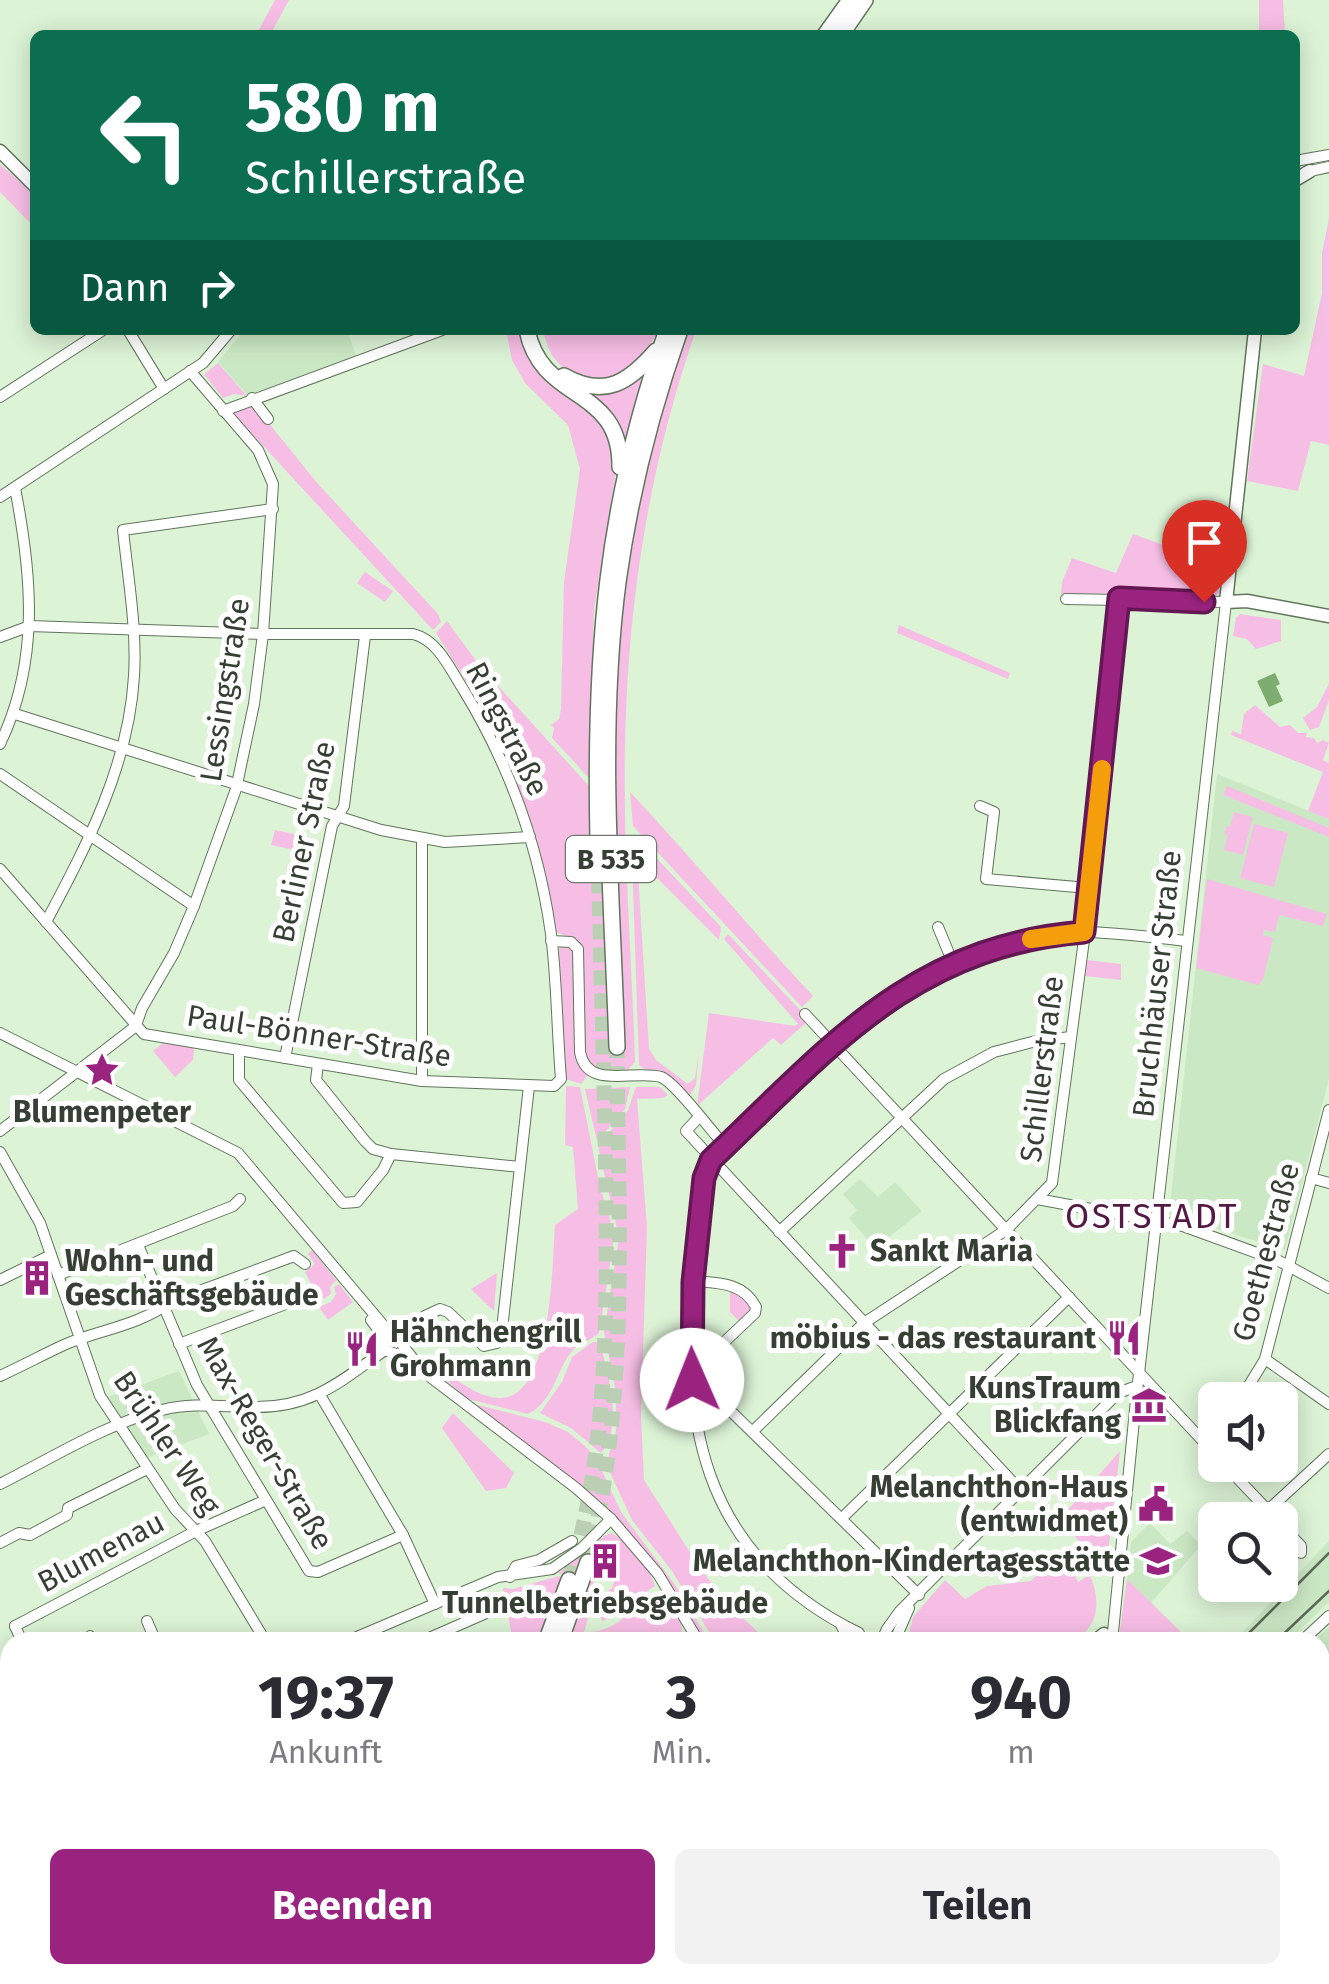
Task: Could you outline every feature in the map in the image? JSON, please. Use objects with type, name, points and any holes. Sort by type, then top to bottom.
[{"type":"highway","points":[[831,30],[858,3]]},
{"type":"highway","points":[[844,30],[858,3]]},
{"type":"highway","points":[[850,30],[858,3]]},
{"type":"highway","name":"B 535","points":[[528,335],[544,370],[593,404],[614,430],[620,452],[620,496]]},
{"type":"highway","name":"B 535","points":[[539,335],[551,364],[568,378],[593,386],[628,379],[664,337]]},
{"type":"highway","name":"B 535","points":[[616,1047],[609,763],[614,628],[634,492],[678,335]]},
{"type":"highway","name":"B 535","points":[[598,840],[599,658],[620,496],[664,337]]},
{"type":"highway","points":[[564,1632],[588,1562]]},
{"type":"highway","points":[[550,1632],[570,1580]]},
{"type":"main road","points":[[0,151],[30,181]]},
{"type":"main road","points":[[1300,175],[1310,171]]},
{"type":"main road","points":[[1254,335],[1226,602],[1248,601],[1329,616]]},
{"type":"main road","points":[[1227,578],[1248,601]]},
{"type":"street","points":[[1300,160],[1329,155]]},
{"type":"street","points":[[1310,171],[1329,167]]},
{"type":"street","points":[[0,397],[96,335]]},
{"type":"street","points":[[131,335],[164,389]]},
{"type":"street","points":[[0,497],[190,371],[218,349],[227,335]]},
{"type":"street","points":[[223,411],[428,335]]},
{"type":"street","name":"Lessingstraße","points":[[136,1026],[194,906],[236,785],[254,704],[263,634],[273,484],[258,450],[190,371]]},
{"type":"street","points":[[252,398],[268,419]]},
{"type":"street","points":[[0,744],[14,714],[30,626],[28,570],[14,488]]},
{"type":"street","points":[[46,922],[92,838],[122,748],[134,675],[123,530],[273,510]]},
{"type":"street","name":"Schillerstraße","points":[[753,1431],[864,1323],[1006,1230],[1052,1183],[1084,932],[1119,598]]},
{"type":"street","points":[[1066,599],[1226,602]]},
{"type":"street","name":"Bruchhäuser Straße","points":[[1108,1632],[1119,1571],[1226,602]]},
{"type":"street","points":[[0,637],[30,626],[365,636]]},
{"type":"street","name":"Ringstraße","points":[[365,636],[413,634],[427,639],[458,682],[490,738],[530,837],[552,941],[558,1084]]},
{"type":"street","name":"Berliner Straße","points":[[285,1058],[332,826],[344,806],[365,636]]},
{"type":"street","points":[[14,714],[338,817],[422,839],[444,842],[530,837]]},
{"type":"street","points":[[0,774],[194,906]]},
{"type":"street","points":[[980,806],[994,812],[986,879],[1088,888]]},
{"type":"street","points":[[422,839],[422,1081]]},
{"type":"street","points":[[0,868],[136,1026],[0,1131]]},
{"type":"street","points":[[938,927],[954,963]]},
{"type":"street","points":[[857,1632],[816,1610],[779,1582],[731,1523],[713,1487],[699,1442],[692,1380],[693,1282],[704,1178],[711,1160],[891,998],[954,963],[995,947],[1046,935],[1084,932],[1186,941]]},
{"type":"street","points":[[552,941],[570,942],[578,949],[580,1052],[585,1068],[598,1076],[638,1074],[669,1081],[725,1146]]},
{"type":"street","points":[[806,1014],[1198,1436]]},
{"type":"street","name":"Paul-Bönner-Straße","points":[[136,1026],[144,1034],[422,1081],[558,1084]]},
{"type":"street","points":[[0,1033],[238,1152],[393,1342],[421,1370],[576,1488],[611,1520],[658,1574],[692,1632]]},
{"type":"street","points":[[779,1232],[944,1079],[980,1059],[1036,1040],[1071,1037]]},
{"type":"street","points":[[238,1050],[238,1080],[343,1203],[357,1202],[391,1154]]},
{"type":"street","points":[[318,1064],[316,1080],[365,1141],[380,1153],[520,1168]]},
{"type":"street","points":[[0,1484],[156,1411],[207,1404],[268,1407],[320,1395],[425,1316],[440,1309],[484,1346],[497,1342],[501,1338],[530,1086]]},
{"type":"street","name":"Goethestraße","points":[[1251,1382],[1265,1359],[1329,1110]]},
{"type":"street","points":[[698,1118],[686,1131],[711,1160],[1021,1491]]},
{"type":"street","name":"Brühler Weg","points":[[0,1152],[34,1210],[100,1396],[175,1509],[196,1531],[260,1632]]},
{"type":"street","points":[[1312,1178],[1329,1183]]},
{"type":"street","points":[[1037,1198],[1156,1220],[1198,1232],[1289,1267],[1329,1288]]},
{"type":"street","points":[[58,1275],[233,1206],[240,1199]]},
{"type":"street","name":"Max-Reger-Straße","points":[[138,1245],[207,1404],[312,1573],[403,1535]]},
{"type":"street","points":[[0,1280],[51,1255]]},
{"type":"street","points":[[0,1376],[80,1340],[294,1256],[305,1264]]},
{"type":"street","points":[[692,1355],[718,1347],[755,1313],[756,1307],[736,1287],[693,1282]]},
{"type":"street","points":[[842,1518],[1070,1297]]},
{"type":"street","points":[[179,1344],[290,1302],[304,1302]]},
{"type":"street","points":[[1265,1359],[1329,1404]]},
{"type":"street","points":[[692,1380],[702,1382],[842,1518],[916,1599]]},
{"type":"street","points":[[887,1632],[892,1621],[1118,1392],[1137,1386]]},
{"type":"street","points":[[320,1395],[403,1535],[435,1604]]},
{"type":"street","points":[[1277,1502],[1329,1454]]},
{"type":"street","points":[[0,1543],[19,1533],[30,1534],[67,1515],[68,1508],[147,1468]]},
{"type":"street","points":[[1241,1482],[1260,1502]]},
{"type":"street","name":"Blumenau","points":[[15,1626],[196,1531],[266,1500]]},
{"type":"street","points":[[369,1632],[495,1578],[558,1566],[611,1520]]},
{"type":"street","points":[[510,1576],[516,1566],[539,1560],[572,1541]]},
{"type":"street","points":[[1298,1543],[1300,1553]]},
{"type":"street","points":[[899,1632],[916,1599]]},
{"type":"street","points":[[443,1632],[484,1614]]},
{"type":"street","points":[[148,1621],[152,1632]]},
{"type":"street","points":[[0,1622],[15,1626],[18,1632]]},
{"type":"street","points":[[841,1624],[845,1632]]},
{"type":"shaded area","points":[[275,0],[289,0],[273,30],[259,30]]},
{"type":"shaded area","points":[[1259,0],[1283,0],[1285,30],[1259,30]]},
{"type":"shaded area","points":[[0,164],[30,191],[30,223],[0,192]]},
{"type":"shaded area","points":[[1329,218],[1329,445],[1311,441],[1298,491],[1247,481],[1263,364],[1304,376],[1322,293],[1322,253]]},
{"type":"shaded area","points":[[240,335],[349,335],[357,358],[248,396],[218,362]]},
{"type":"shaded area","points":[[507,335],[525,335],[528,348],[609,428],[616,472],[594,610],[589,778],[552,738],[551,725],[559,719],[561,709],[564,582],[580,469],[568,425],[525,383],[512,360]]},
{"type":"shaded area","points":[[545,335],[655,335],[639,366],[599,383],[562,366],[551,353]]},
{"type":"shaded area","points":[[684,335],[694,335],[653,484],[630,642],[625,788],[635,1062],[626,1072],[590,1068],[583,1053],[582,957],[570,938],[556,932],[539,850],[514,775],[479,704],[436,633],[447,621],[479,665],[590,787],[590,840],[603,842],[609,1048],[622,1048],[614,745],[621,603],[640,486]]},
{"type":"shaded area","points":[[218,363],[247,396],[234,394],[223,398],[204,374]]},
{"type":"shaded area","points":[[548,365],[578,386],[645,371],[624,446],[616,427],[547,370]]},
{"type":"shaded area","points":[[254,405],[318,484],[438,614],[441,622],[433,630],[234,412]]},
{"type":"shaded area","points":[[1133,534],[1222,566],[1219,593],[1061,594],[1072,558],[1116,573]]},
{"type":"shaded area","points":[[365,572],[393,591],[385,602],[357,583]]},
{"type":"shaded area","points":[[1240,614],[1281,620],[1281,641],[1256,649],[1247,639],[1233,636]]},
{"type":"shaded area","points":[[899,625],[1010,673],[1008,679],[897,633]]},
{"type":"shaded area","points":[[1275,673],[1283,701],[1269,707],[1257,681]]},
{"type":"shaded area","points":[[1329,684],[1329,700],[1319,727],[1310,730],[1303,718],[1317,707]]},
{"type":"shaded area","points":[[1255,705],[1280,727],[1290,725],[1317,743],[1329,743],[1323,760],[1329,763],[1329,819],[1308,811],[1323,772],[1231,735],[1232,731],[1241,734],[1244,714]]},
{"type":"shaded area","points":[[1217,774],[1329,819],[1329,1079],[1285,1250],[1169,1214]]},
{"type":"shaded area","points":[[1227,786],[1329,828],[1329,837],[1223,795]]},
{"type":"shaded area","points":[[630,792],[813,996],[802,1007],[633,826]]},
{"type":"shaded area","points":[[1234,812],[1253,817],[1243,855],[1224,850],[1226,826],[1230,827]]},
{"type":"shaded area","points":[[1254,824],[1288,833],[1274,887],[1240,878]]},
{"type":"shaded area","points":[[275,830],[312,838],[309,853],[271,845]]},
{"type":"shaded area","points":[[644,848],[721,927],[719,940],[637,858],[649,1049],[656,1060],[688,1084],[695,1078],[699,1051],[696,1085],[690,1095],[670,1076],[639,1065],[632,858],[635,851]]},
{"type":"shaded area","points":[[1207,879],[1327,914],[1323,926],[1279,915],[1275,932],[1264,930],[1263,935],[1273,938],[1263,980],[1258,985],[1196,968]]},
{"type":"shaded area","points":[[728,934],[804,1014],[807,1022],[781,1045],[773,1038],[697,1106],[709,1013],[798,1024],[724,939]]},
{"type":"shaded area","points":[[565,944],[574,950],[577,1057],[588,1075],[581,1084],[566,1079],[559,958],[559,949]]},
{"type":"shaded area","points":[[1087,960],[1121,964],[1121,980],[1085,976]]},
{"type":"shaded area","points":[[163,1043],[194,1048],[193,1060],[175,1077],[153,1051]]},
{"type":"shaded area","points":[[566,1086],[580,1087],[613,1245],[599,1333],[571,1352],[549,1394],[528,1414],[468,1399],[430,1366],[479,1393],[498,1398],[516,1393],[530,1378],[546,1326],[555,1225],[578,1209],[573,1147],[565,1145]]},
{"type":"shaded area","points":[[630,1087],[625,1109],[597,1141],[585,1089]]},
{"type":"shaded area","points":[[636,1087],[660,1087],[668,1095],[637,1099],[647,1227],[641,1416],[644,1480],[700,1568],[727,1603],[758,1632],[709,1632],[672,1571],[632,1520],[606,1464],[616,1432],[616,1392],[604,1332],[619,1238],[598,1146],[628,1110]]},
{"type":"shaded area","points":[[860,1179],[878,1197],[895,1182],[922,1211],[875,1248],[849,1218],[857,1210],[843,1194]]},
{"type":"shaded area","points":[[312,1250],[336,1280],[330,1287],[331,1294],[320,1301],[305,1272],[315,1264],[308,1254]]},
{"type":"shaded area","points":[[497,1273],[494,1311],[471,1289]]},
{"type":"shaded area","points":[[339,1284],[353,1302],[328,1320],[319,1307],[331,1302],[336,1294],[334,1287]]},
{"type":"shaded area","points":[[730,1288],[751,1304],[751,1310],[740,1322],[730,1312]]},
{"type":"shaded area","points":[[599,1342],[602,1350],[612,1403],[611,1430],[601,1453],[571,1428],[540,1413],[562,1382],[572,1357]]},
{"type":"shaded area","points":[[179,1371],[209,1434],[144,1459],[105,1398]]},
{"type":"shaded area","points":[[476,1407],[545,1422],[568,1432],[585,1446],[596,1458],[621,1512],[676,1586],[704,1632],[699,1632],[656,1565],[611,1514]]},
{"type":"shaded area","points":[[453,1413],[514,1473],[506,1488],[486,1491],[442,1428]]},
{"type":"shaded area","points":[[1120,1451],[1106,1569],[1059,1520]]},
{"type":"shaded area","name":"Melanchthon-Kindertagesstätte","points":[[1150,1523],[1170,1544],[1187,1531],[1198,1542],[1198,1548],[1151,1603],[1127,1579],[1131,1542]]},
{"type":"shaded area","points":[[611,1533],[638,1555],[655,1586],[603,1621],[597,1614],[603,1595],[612,1588],[619,1566],[615,1559],[598,1554],[598,1547],[594,1560],[575,1579],[558,1573]]},
{"type":"shaded area","points":[[1329,1541],[1329,1602],[1298,1632],[1243,1632],[1271,1602],[1298,1602],[1298,1574]]},
{"type":"shaded area","points":[[1060,1551],[1080,1573],[1075,1576],[1078,1582],[1090,1575],[1096,1608],[1087,1630],[909,1632],[913,1617],[945,1580],[965,1599],[987,1586],[1031,1581]]},
{"type":"shaded area","points":[[592,1575],[596,1592],[584,1632],[572,1632],[580,1613],[588,1577]]},
{"type":"shaded area","points":[[562,1578],[542,1632],[511,1632],[503,1588]]},
{"type":"shaded area","points":[[1127,1579],[1181,1632],[1120,1632]]},
{"type":"shaded area","points":[[664,1595],[682,1632],[584,1632],[608,1628],[643,1603]]},
{"type":"tunnel","points":[[569,1580],[591,1488],[604,1347],[605,1159],[598,840]]},
{"type":"tunnel","points":[[588,1562],[601,1499],[616,1371],[617,1047]]},
{"type":"railway","points":[[1250,1632],[1329,1553]]},
{"type":"railway","points":[[1286,1632],[1329,1591]]},
{"type":"slow traffic","points":[[1031,939],[1084,932],[1102,769]]},
{"type":"place","name":"Blumenpeter","points":[[102,1070]]},
{"type":"place","name":"Sankt Maria","points":[[842,1251]]},
{"type":"place","name":"Wohn- und Geschäftsgebäude","points":[[37,1278]]},
{"type":"place","name":"möbius - das restaurant","points":[[1124,1338]]},
{"type":"place","name":"Hähnchengrill Grohmann","points":[[362,1349]]},
{"type":"place","name":"KunsTraum Blickfang","points":[[1149,1405]]},
{"type":"place","name":"Melanchthon-Haus (entwidmet)","points":[[1156,1504]]},
{"type":"place","name":"Tunnelbetriebsgebäude","points":[[605,1561]]},
{"type":"place","name":"Melanchthon-Kindertagesstätte","points":[[1158,1561]]},
{"type":"district","name":"OSTSTADT","points":[[1152,1216]]},
{"type":"route","points":[[692,1380],[693,1282],[704,1178],[711,1160],[865,1018],[923,978],[995,947],[1046,935],[1084,932],[1119,598],[1204,602]]}]
